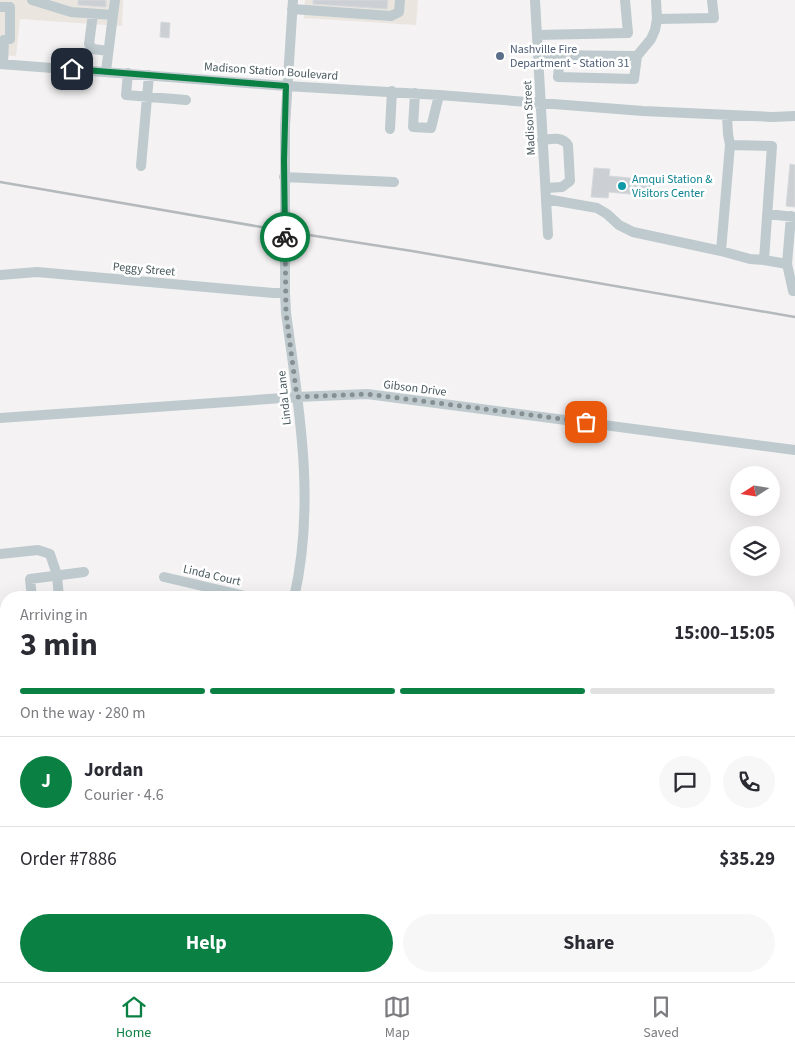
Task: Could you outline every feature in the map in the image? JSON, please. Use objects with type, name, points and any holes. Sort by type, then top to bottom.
[{"type":"street","points":[[32,0],[71,12],[113,15]]},
{"type":"street","points":[[106,72],[115,0]]},
{"type":"street","points":[[293,4],[391,16],[399,12],[400,0]]},
{"type":"street","name":"Madison Street","points":[[535,0],[548,235]]},
{"type":"street","points":[[537,35],[628,33],[625,0]]},
{"type":"street","points":[[560,55],[558,77],[634,79],[637,56],[651,39],[655,30],[657,18],[656,0]]},
{"type":"street","points":[[657,18],[714,18],[712,0]]},
{"type":"street","name":"Linda Lane","points":[[293,4],[286,86],[284,176],[285,292],[306,494],[302,555],[295,591]]},
{"type":"street","points":[[0,7],[10,8],[10,39],[2,40],[2,64]]},
{"type":"street","points":[[93,14],[89,44],[93,48],[108,51]]},
{"type":"street","points":[[538,55],[637,56]]},
{"type":"street","name":"Madison Station Boulevard","points":[[2,64],[643,111],[794,117]]},
{"type":"street","points":[[128,73],[126,95],[186,100]]},
{"type":"street","points":[[141,166],[149,75]]},
{"type":"street","points":[[390,129],[392,92]]},
{"type":"street","points":[[415,93],[413,127],[431,128],[438,95]]},
{"type":"street","points":[[721,251],[730,145],[727,115]]},
{"type":"street","points":[[542,140],[561,139],[568,145],[570,181],[562,187],[546,188]]},
{"type":"street","points":[[730,145],[772,146],[764,260]]},
{"type":"street","points":[[284,176],[394,182]]},
{"type":"street","points":[[546,199],[597,208],[619,225],[633,232],[750,259],[788,264]]},
{"type":"street","points":[[767,214],[793,216],[788,264],[793,291],[795,291]]},
{"type":"street","name":"Peggy Street","points":[[0,275],[37,272],[274,293],[285,292]]},
{"type":"street","name":"Gibson Drive","points":[[0,418],[297,397],[367,394],[795,450]]},
{"type":"street","points":[[0,554],[38,550],[50,554],[57,576],[58,591]]},
{"type":"street","points":[[31,591],[30,579],[84,572]]},
{"type":"street","name":"Linda Court","points":[[164,577],[224,591]]},
{"type":"shaded area","points":[[0,0],[123,0],[122,26],[20,19],[16,56],[0,55]]},
{"type":"shaded area","points":[[305,0],[418,0],[416,25],[304,18]]},
{"type":"building","points":[[78,0],[106,0],[106,7],[78,5]]},
{"type":"building","points":[[313,0],[388,0],[387,9],[313,4]]},
{"type":"building","points":[[161,22],[170,23],[169,38],[160,37]]},
{"type":"building","points":[[790,164],[795,165],[795,207],[786,206]]},
{"type":"building","name":"Amqui Station & Visitors Center","points":[[594,168],[610,169],[609,176],[652,180],[650,196],[609,192],[608,198],[591,197]]},
{"type":"railway","points":[[0,182],[795,317]]},
{"type":"way so far","points":[[285,237],[286,313],[297,397],[367,394],[586,422]]},
{"type":"place","name":"Nashville Fire Department - Station 31","points":[[500,56]]},
{"type":"place","name":"Amqui Station & Visitors Center","points":[[622,186]]},
{"type":"route","points":[[72,69],[286,86],[284,160],[285,237]]}]
